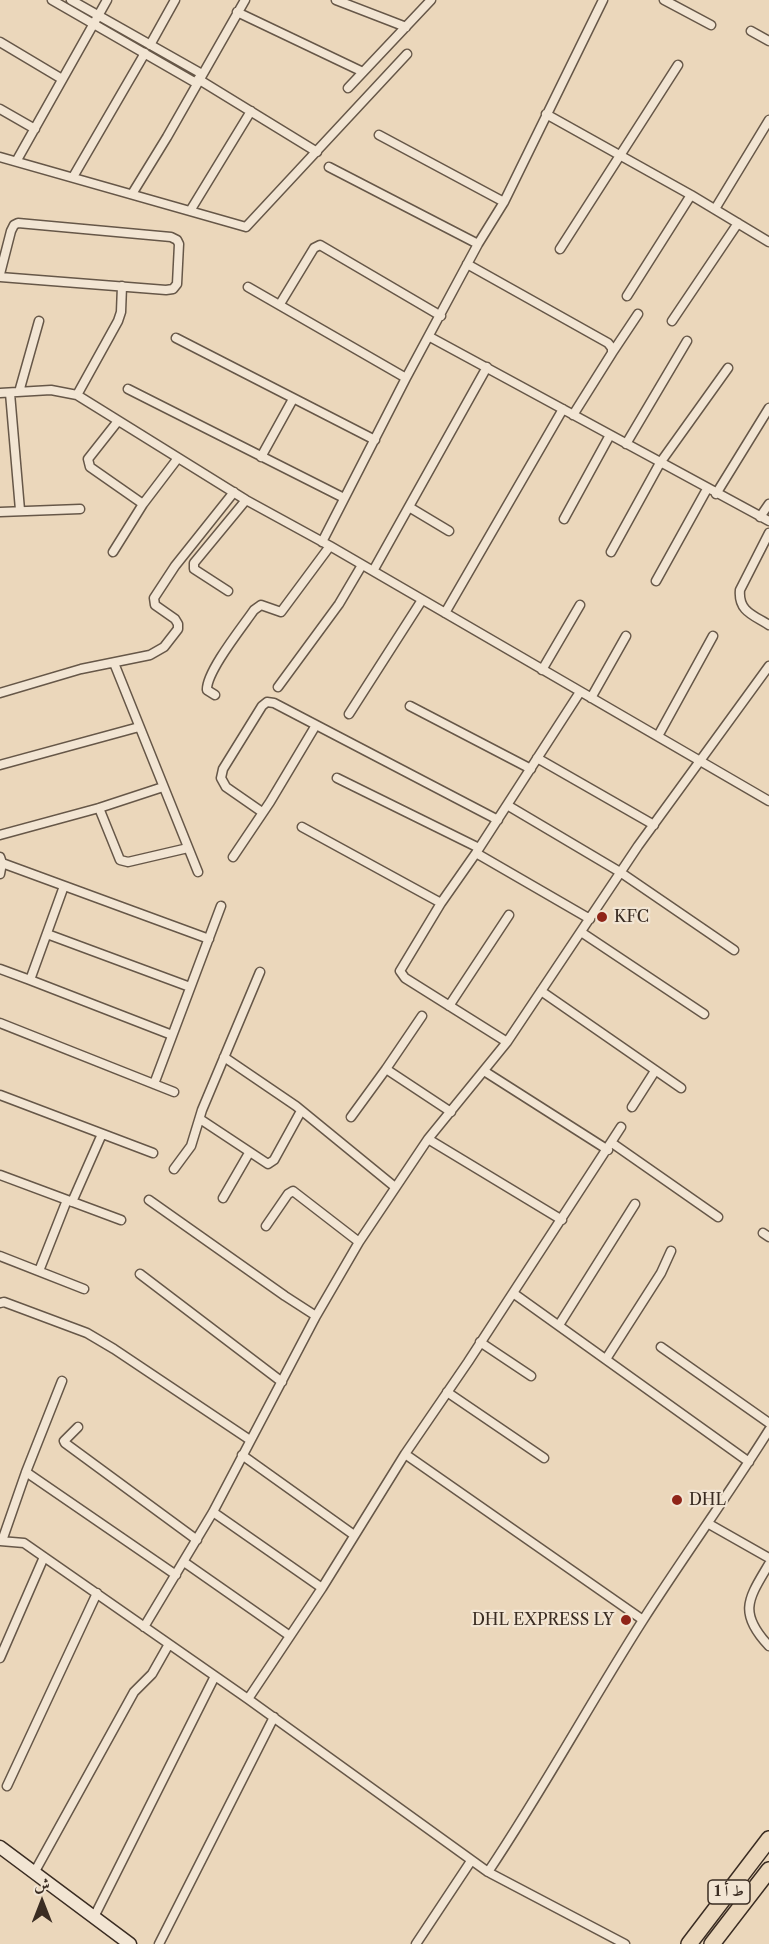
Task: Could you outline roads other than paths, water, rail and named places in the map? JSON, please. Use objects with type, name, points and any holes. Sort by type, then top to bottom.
[{"type":"highway","name":"ط أ 1","points":[[688,1943],[769,1839]]},
{"type":"highway","name":"ط أ 1","points":[[712,1944],[766,1877]]},
{"type":"street","points":[[52,0],[150,45],[199,79],[317,152]]},
{"type":"street","points":[[71,0],[145,54],[199,79]]},
{"type":"street","points":[[17,160],[107,0]]},
{"type":"street","points":[[150,45],[175,0]]},
{"type":"street","points":[[132,194],[245,0]]},
{"type":"street","points":[[336,0],[406,27]]},
{"type":"street","points":[[348,88],[431,0]]},
{"type":"street","points":[[215,695],[207,690],[206,683],[254,610],[261,605],[281,612],[326,544],[344,498],[467,264],[504,202],[603,0]]},
{"type":"street","points":[[664,0],[711,25]]},
{"type":"street","points":[[237,12],[363,72]]},
{"type":"street","points":[[751,31],[769,41]]},
{"type":"street","points":[[0,42],[63,79]]},
{"type":"street","points":[[73,177],[145,54]]},
{"type":"street","points":[[0,157],[246,226],[406,54]]},
{"type":"street","points":[[560,249],[678,65]]},
{"type":"street","points":[[0,108],[34,129]]},
{"type":"street","points":[[190,211],[251,111]]},
{"type":"street","points":[[546,114],[769,242]]},
{"type":"street","points":[[715,209],[769,120]]},
{"type":"street","points":[[380,135],[504,202]]},
{"type":"street","points":[[329,167],[478,244]]},
{"type":"street","points":[[627,296],[690,195]]},
{"type":"street","points":[[18,223],[171,237],[179,244],[177,284],[172,289],[0,276],[11,231],[18,223]]},
{"type":"street","points":[[672,321],[738,223]]},
{"type":"street","points":[[280,304],[314,248],[320,245],[441,316]]},
{"type":"street","points":[[467,264],[608,343],[612,348],[612,353]]},
{"type":"street","points":[[77,394],[118,321],[121,312],[122,286]]},
{"type":"street","points":[[248,287],[406,378]]},
{"type":"street","points":[[573,415],[638,314]]},
{"type":"street","points":[[20,510],[15,392],[39,321]]},
{"type":"street","points":[[430,337],[765,519],[769,504]]},
{"type":"street","points":[[176,338],[375,440]]},
{"type":"street","points":[[626,444],[687,341]]},
{"type":"street","points":[[373,572],[487,367]]},
{"type":"street","points":[[611,552],[660,463],[728,368]]},
{"type":"street","points":[[128,389],[344,498]]},
{"type":"street","points":[[0,393],[51,390],[77,394],[246,500],[700,759],[769,801]]},
{"type":"street","points":[[261,457],[293,399]]},
{"type":"street","points":[[656,581],[711,491],[769,408]]},
{"type":"street","points":[[445,613],[563,409]]},
{"type":"street","points":[[118,421],[88,459],[90,467],[143,504]]},
{"type":"street","points":[[564,519],[610,435]]},
{"type":"street","points":[[113,552],[143,504],[178,458]]},
{"type":"street","points":[[0,693],[72,672],[150,655],[164,646],[178,629],[175,619],[155,605],[154,598],[175,566],[234,492]]},
{"type":"street","points":[[228,591],[198,573],[194,569],[194,562],[246,500]]},
{"type":"street","points":[[409,507],[449,531]]},
{"type":"street","points":[[0,512],[80,509]]},
{"type":"street","points":[[769,533],[740,590],[739,601],[743,608],[769,625]]},
{"type":"street","points":[[278,687],[339,604],[362,565]]},
{"type":"street","points":[[349,714],[422,600]]},
{"type":"street","points":[[542,669],[580,605]]},
{"type":"street","points":[[591,698],[626,636]]},
{"type":"street","points":[[658,736],[713,636]]},
{"type":"street","points":[[114,663],[198,872]]},
{"type":"street","points":[[144,1627],[213,1512],[316,1316],[359,1242],[428,1139],[507,1042],[620,872],[769,666]]},
{"type":"street","points":[[507,1042],[405,978],[400,971],[441,903],[498,820],[580,692]]},
{"type":"street","points":[[262,812],[226,787],[221,778],[223,769],[262,706],[267,702],[274,703],[316,724],[498,820]]},
{"type":"street","points":[[410,706],[531,769]]},
{"type":"street","points":[[233,857],[316,724]]},
{"type":"street","points":[[0,765],[139,727]]},
{"type":"street","points":[[537,758],[654,825]]},
{"type":"street","points":[[337,778],[477,850],[590,919]]},
{"type":"street","points":[[0,836],[163,787]]},
{"type":"street","points":[[507,805],[620,872],[735,950]]},
{"type":"street","points":[[99,808],[120,861],[128,862],[188,848]]},
{"type":"street","points":[[302,827],[441,903]]},
{"type":"street","points":[[0,874],[1,860],[64,886],[209,939]]},
{"type":"street","points":[[30,980],[64,886]]},
{"type":"street","points":[[154,1084],[221,906]]},
{"type":"street","points":[[449,1006],[509,915]]},
{"type":"street","points":[[581,932],[704,1014]]},
{"type":"street","points":[[47,934],[190,987]]},
{"type":"street","points":[[0,969],[172,1035]]},
{"type":"street","points":[[174,1170],[191,1146],[224,1057],[260,972]]},
{"type":"street","points":[[541,991],[681,1088]]},
{"type":"street","points":[[351,1117],[422,1016]]},
{"type":"street","points":[[0,1023],[174,1092]]},
{"type":"street","points":[[224,1057],[267,1085],[396,1187]]},
{"type":"street","points":[[386,1070],[451,1112]]},
{"type":"street","points":[[484,1071],[610,1147],[718,1217]]},
{"type":"street","points":[[632,1107],[655,1071]]},
{"type":"street","points":[[0,1095],[153,1153]]},
{"type":"street","points":[[200,1119],[268,1164],[274,1160],[301,1111]]},
{"type":"street","points":[[248,1699],[405,1454],[562,1220],[621,1127]]},
{"type":"street","points":[[39,1271],[69,1201],[102,1134]]},
{"type":"street","points":[[428,1139],[562,1220]]},
{"type":"street","points":[[223,1198],[249,1153]]},
{"type":"street","points":[[0,1175],[122,1220]]},
{"type":"street","points":[[266,1226],[288,1194],[293,1191],[359,1242]]},
{"type":"street","points":[[149,1200],[316,1316]]},
{"type":"street","points":[[559,1325],[635,1204]]},
{"type":"street","points":[[606,1359],[661,1273],[671,1251]]},
{"type":"street","points":[[0,1256],[84,1288]]},
{"type":"street","points":[[140,1274],[282,1382]]},
{"type":"street","points":[[513,1293],[748,1462]]},
{"type":"street","points":[[0,1303],[4,1302],[87,1333],[250,1440]]},
{"type":"street","points":[[480,1342],[531,1376]]},
{"type":"street","points":[[661,1347],[769,1424]]},
{"type":"street","points":[[62,1382],[1,1541],[24,1543],[274,1717],[488,1872],[625,1944]]},
{"type":"street","points":[[447,1392],[544,1458]]},
{"type":"street","points":[[78,1426],[64,1441],[65,1443],[197,1540]]},
{"type":"street","points":[[488,1872],[544,1786],[643,1620],[709,1524],[769,1430]]},
{"type":"street","points":[[405,1454],[643,1620]]},
{"type":"street","points":[[242,1455],[354,1535]]},
{"type":"street","points":[[26,1472],[176,1575]]},
{"type":"street","points":[[213,1512],[321,1588]]},
{"type":"street","points":[[709,1524],[769,1558]]},
{"type":"street","points":[[0,1658],[44,1557]]},
{"type":"street","points":[[184,1562],[290,1636]]},
{"type":"street","points":[[769,1563],[750,1597],[748,1607],[755,1628],[769,1646]]},
{"type":"street","points":[[7,1786],[97,1593]]},
{"type":"street","points":[[34,1873],[134,1692],[152,1674],[169,1644]]},
{"type":"street","points":[[94,1917],[215,1676]]},
{"type":"street","points":[[159,1944],[274,1717]]},
{"type":"street","points":[[0,1847],[130,1944]]},
{"type":"street","points":[[416,1944],[471,1861]]},
{"type":"place","name":"KFC","points":[[602,917]]},
{"type":"place","name":"DHL","points":[[677,1500]]},
{"type":"place","name":"DHL EXPRESS LY","points":[[626,1620]]}]
